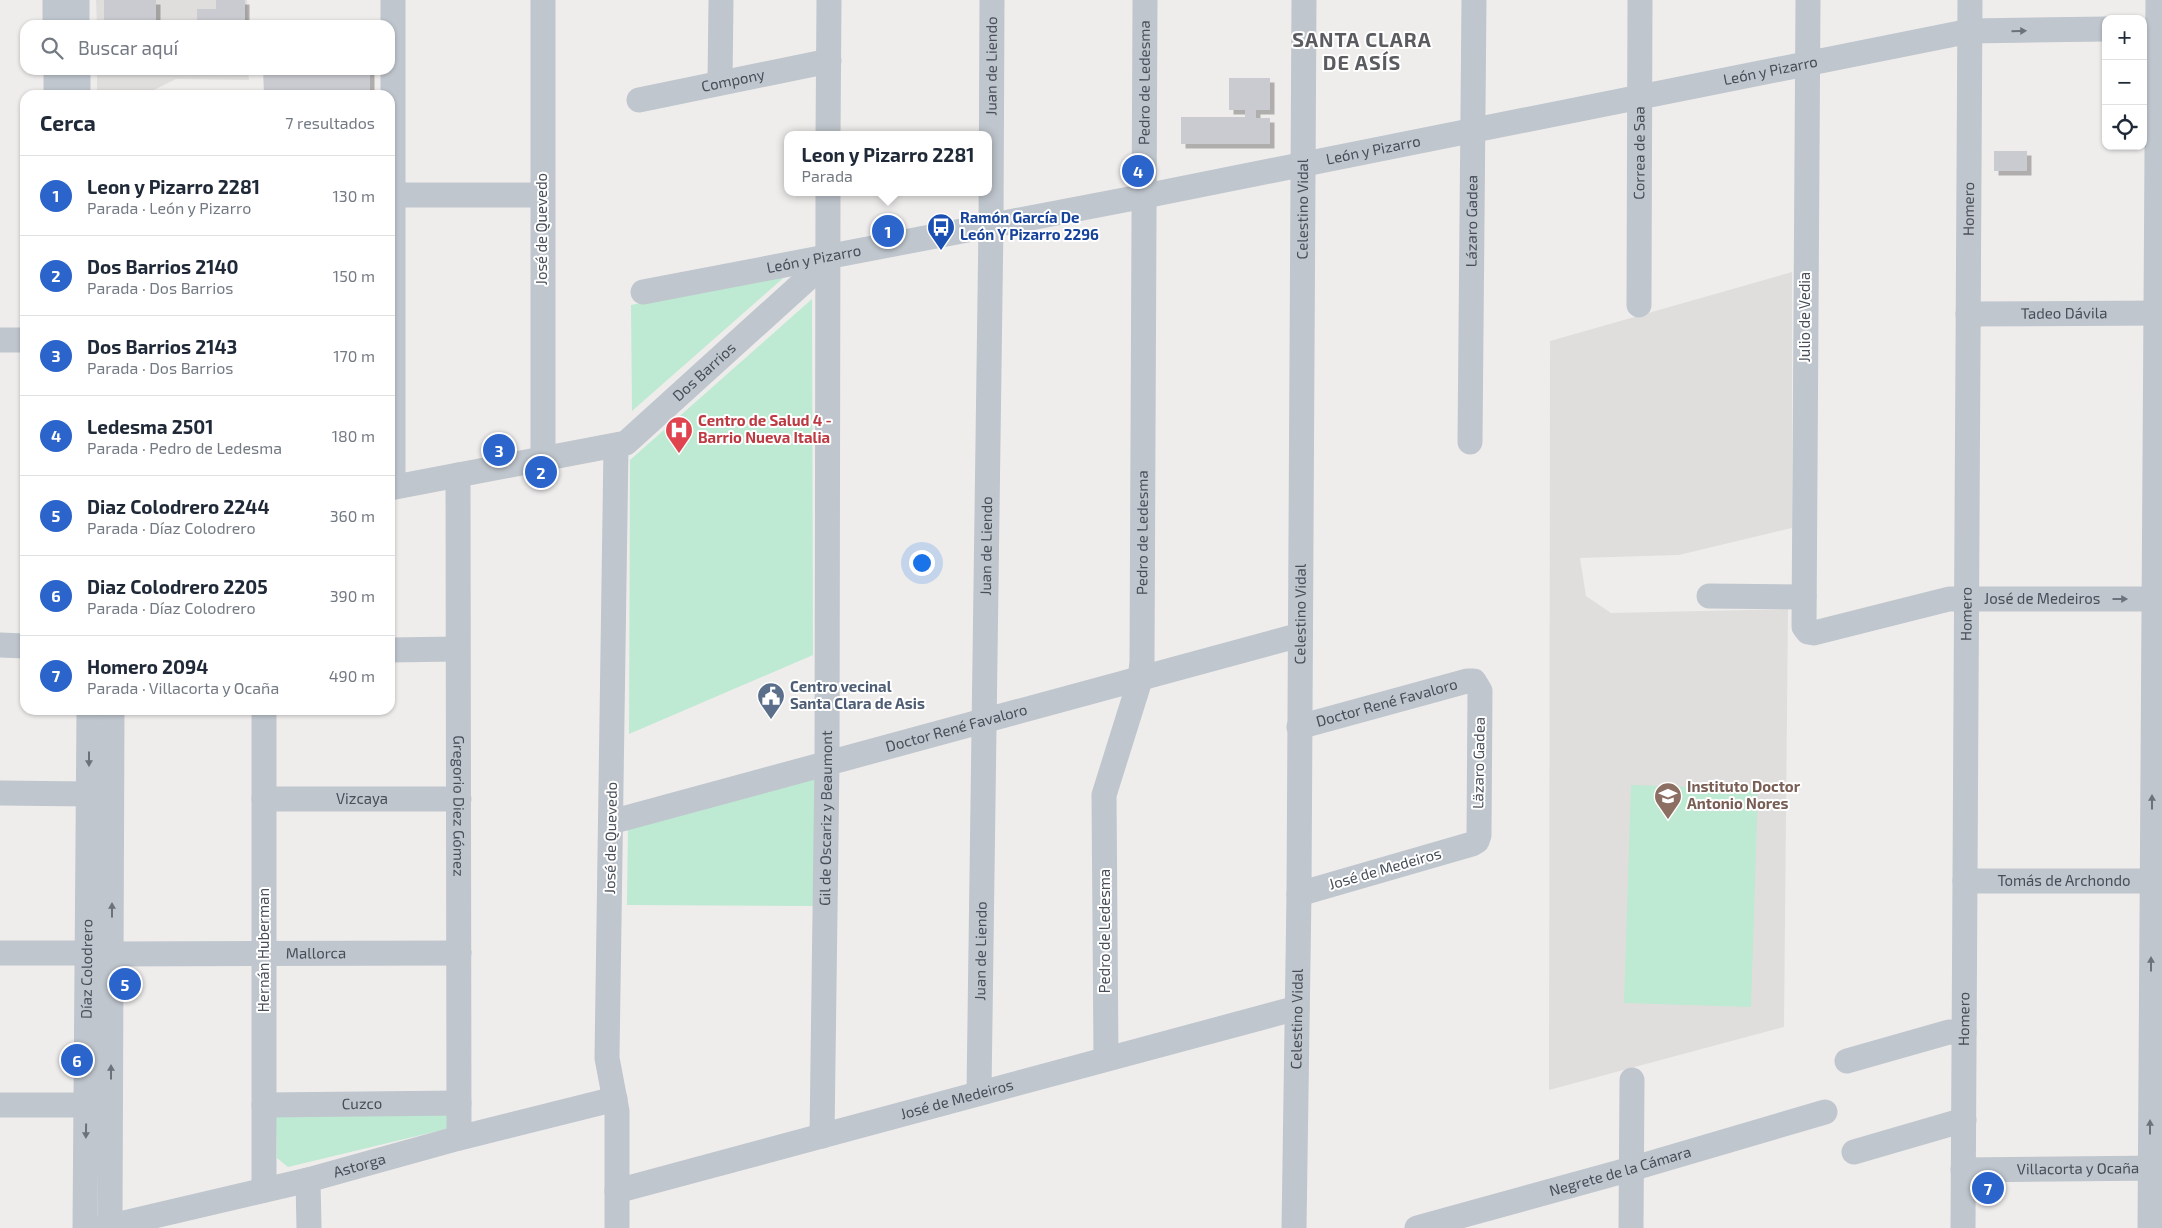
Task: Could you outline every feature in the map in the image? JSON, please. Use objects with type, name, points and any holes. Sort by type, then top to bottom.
[{"type":"street","points":[[55,0],[55,20]]},
{"type":"street","points":[[77,0],[77,20]]},
{"type":"street","points":[[393,0],[393,20]]},
{"type":"street","name":"José de Quevedo","points":[[543,0],[543,459]]},
{"type":"street","points":[[720,82],[721,0]]},
{"type":"street","points":[[828,131],[829,0]]},
{"type":"street","name":"Juan de Liendo","points":[[991,131],[992,0]]},
{"type":"street","name":"Pedro de Ledesma","points":[[1106,1058],[1104,796],[1140,680],[1142,662],[1146,196],[1145,0]]},
{"type":"street","name":"Celestino Vidal","points":[[1294,1228],[1299,894],[1304,0]]},
{"type":"street","name":"Lázaro Gadea","points":[[1470,442],[1474,0]]},
{"type":"street","name":"Correa de Saa","points":[[1639,305],[1640,0]]},
{"type":"street","name":"Julio de Vedia","points":[[1808,0],[1803,622],[1808,632]]},
{"type":"street","name":"Homero","points":[[1963,1228],[1970,0]]},
{"type":"street","points":[[2150,1228],[2156,1168],[2159,313],[2154,29],[2158,0]]},
{"type":"street","name":"León y Pizarro","points":[[643,292],[827,258],[991,224],[1146,196],[1970,31],[2102,29]]},
{"type":"street","name":"Compony","points":[[639,100],[829,61]]},
{"type":"street","points":[[56,75],[56,90]]},
{"type":"street","points":[[78,75],[78,90]]},
{"type":"street","points":[[393,75],[393,90]]},
{"type":"street","points":[[395,195],[542,195]]},
{"type":"street","name":"Gil de Oscariz y Beaumont","points":[[822,1136],[827,764],[828,196]]},
{"type":"street","name":"Juan de Liendo","points":[[979,1092],[991,196]]},
{"type":"street","name":"Dos Barrios","points":[[395,486],[616,447],[633,439],[827,258]]},
{"type":"street","name":"Tadeo Dávila","points":[[1968,314],[2159,313]]},
{"type":"street","points":[[0,340],[20,340]]},
{"type":"street","name":"José de Quevedo","points":[[616,447],[607,1058],[618,1119],[617,1228]]},
{"type":"street","name":"Gregorio Diez Gómez","points":[[458,475],[459,1138]]},
{"type":"street","points":[[1708,596],[1804,597]]},
{"type":"street","name":"José de Medeiros","points":[[1808,632],[1814,633],[1829,630],[1949,599],[2158,599]]},
{"type":"street","name":"Doctor René Favaloro","points":[[611,822],[1140,680],[1300,635]]},
{"type":"street","points":[[0,645],[20,646]]},
{"type":"street","points":[[395,650],[457,649]]},
{"type":"street","name":"Doctor René Favaloro","points":[[1299,726],[1467,681],[1474,681]]},
{"type":"street","name":"Läzaro Gadea","points":[[1472,844],[1477,841],[1478,835],[1480,691],[1474,681]]},
{"type":"street","name":"Díaz Colodrero","points":[[89,715],[89,794],[100,953],[107,1227]]},
{"type":"street","name":"Díaz Colodrero","points":[[85,1228],[87,1105],[100,953],[112,715]]},
{"type":"street","name":"Hernán Huberman","points":[[264,715],[264,1190]]},
{"type":"street","points":[[0,794],[89,794]]},
{"type":"street","name":"Vizcaya","points":[[264,799],[459,799]]},
{"type":"street","name":"José de Medeiros","points":[[1299,894],[1472,844]]},
{"type":"street","name":"Tomás de Archondo","points":[[1965,881],[2157,881]]},
{"type":"street","name":"Mallorca","points":[[0,952],[459,953]]},
{"type":"street","name":"José de Medeiros","points":[[617,1191],[979,1092],[1297,1008]]},
{"type":"street","points":[[1847,1061],[1949,1032],[1964,1033]]},
{"type":"street","points":[[1630,1228],[1632,1080]]},
{"type":"street","name":"Astorga","points":[[107,1227],[308,1180],[459,1138],[615,1099]]},
{"type":"street","name":"Cuzco","points":[[264,1105],[459,1103]]},
{"type":"street","points":[[0,1105],[87,1105]]},
{"type":"street","name":"Negrete de la Cámara","points":[[1417,1228],[1631,1169],[1825,1112]]},
{"type":"street","points":[[1854,1152],[1964,1120]]},
{"type":"street","name":"Villacorta y Ocaña","points":[[1963,1170],[2156,1168]]},
{"type":"street","points":[[308,1180],[308,1228]]},
{"type":"shaded area","points":[[96,0],[247,0],[248,20],[97,20]]},
{"type":"shaded area","points":[[97,75],[248,75],[249,80],[176,79],[154,90],[97,90]]},
{"type":"shaded area","name":"Instituto Doctor Antonio Nores","points":[[1792,272],[1792,528],[1679,555],[1580,558],[1586,596],[1611,613],[1788,609],[1784,1027],[1549,1090],[1550,341]]},
{"type":"green space","points":[[789,273],[632,411],[631,305]]},
{"type":"green space","points":[[812,299],[813,655],[629,734],[630,460]]},
{"type":"green space","points":[[815,773],[814,906],[627,905],[628,821]]},
{"type":"green space","points":[[1631,785],[1758,789],[1751,1007],[1624,1003]]},
{"type":"green space","points":[[445,1111],[450,1119],[446,1129],[288,1167],[277,1158],[276,1116]]},
{"type":"building","points":[[104,0],[156,0],[156,20],[104,20]]},
{"type":"building","points":[[216,0],[245,0],[245,20],[197,20],[197,9],[216,9]]},
{"type":"building","points":[[263,75],[370,75],[370,90],[264,90]]},
{"type":"building","points":[[1229,78],[1270,78],[1270,110],[1256,110],[1256,118],[1270,118],[1270,144],[1181,144],[1181,117],[1245,117],[1245,110],[1229,110]]},
{"type":"building","points":[[1994,151],[2027,151],[2027,171],[1994,171]]},
{"type":"place","name":"Ledesma 2501","points":[[1138,171]]},
{"type":"place","name":"Leon y Pizarro 2281","points":[[888,231]]},
{"type":"place","name":"Ramón García De León Y Pizarro 2296","points":[[941,251]]},
{"type":"place","name":"Dos Barrios 2143","points":[[499,450]]},
{"type":"place","name":"Centro de Salud 4 - Barrio Nueva Italia","points":[[679,454]]},
{"type":"place","name":"Dos Barrios 2140","points":[[541,472]]},
{"type":"place","name":"Centro vecinal Santa Clara de Asis","points":[[771,720]]},
{"type":"place","name":"Instituto Doctor Antonio Nores","points":[[1668,820]]},
{"type":"place","name":"Diaz Colodrero 2244","points":[[125,984]]},
{"type":"place","name":"Diaz Colodrero 2205","points":[[77,1060]]},
{"type":"place","name":"Homero 2094","points":[[1988,1188]]},
{"type":"district","name":"SANTA CLARA DE ASÍS","points":[[1362,52]]}]
